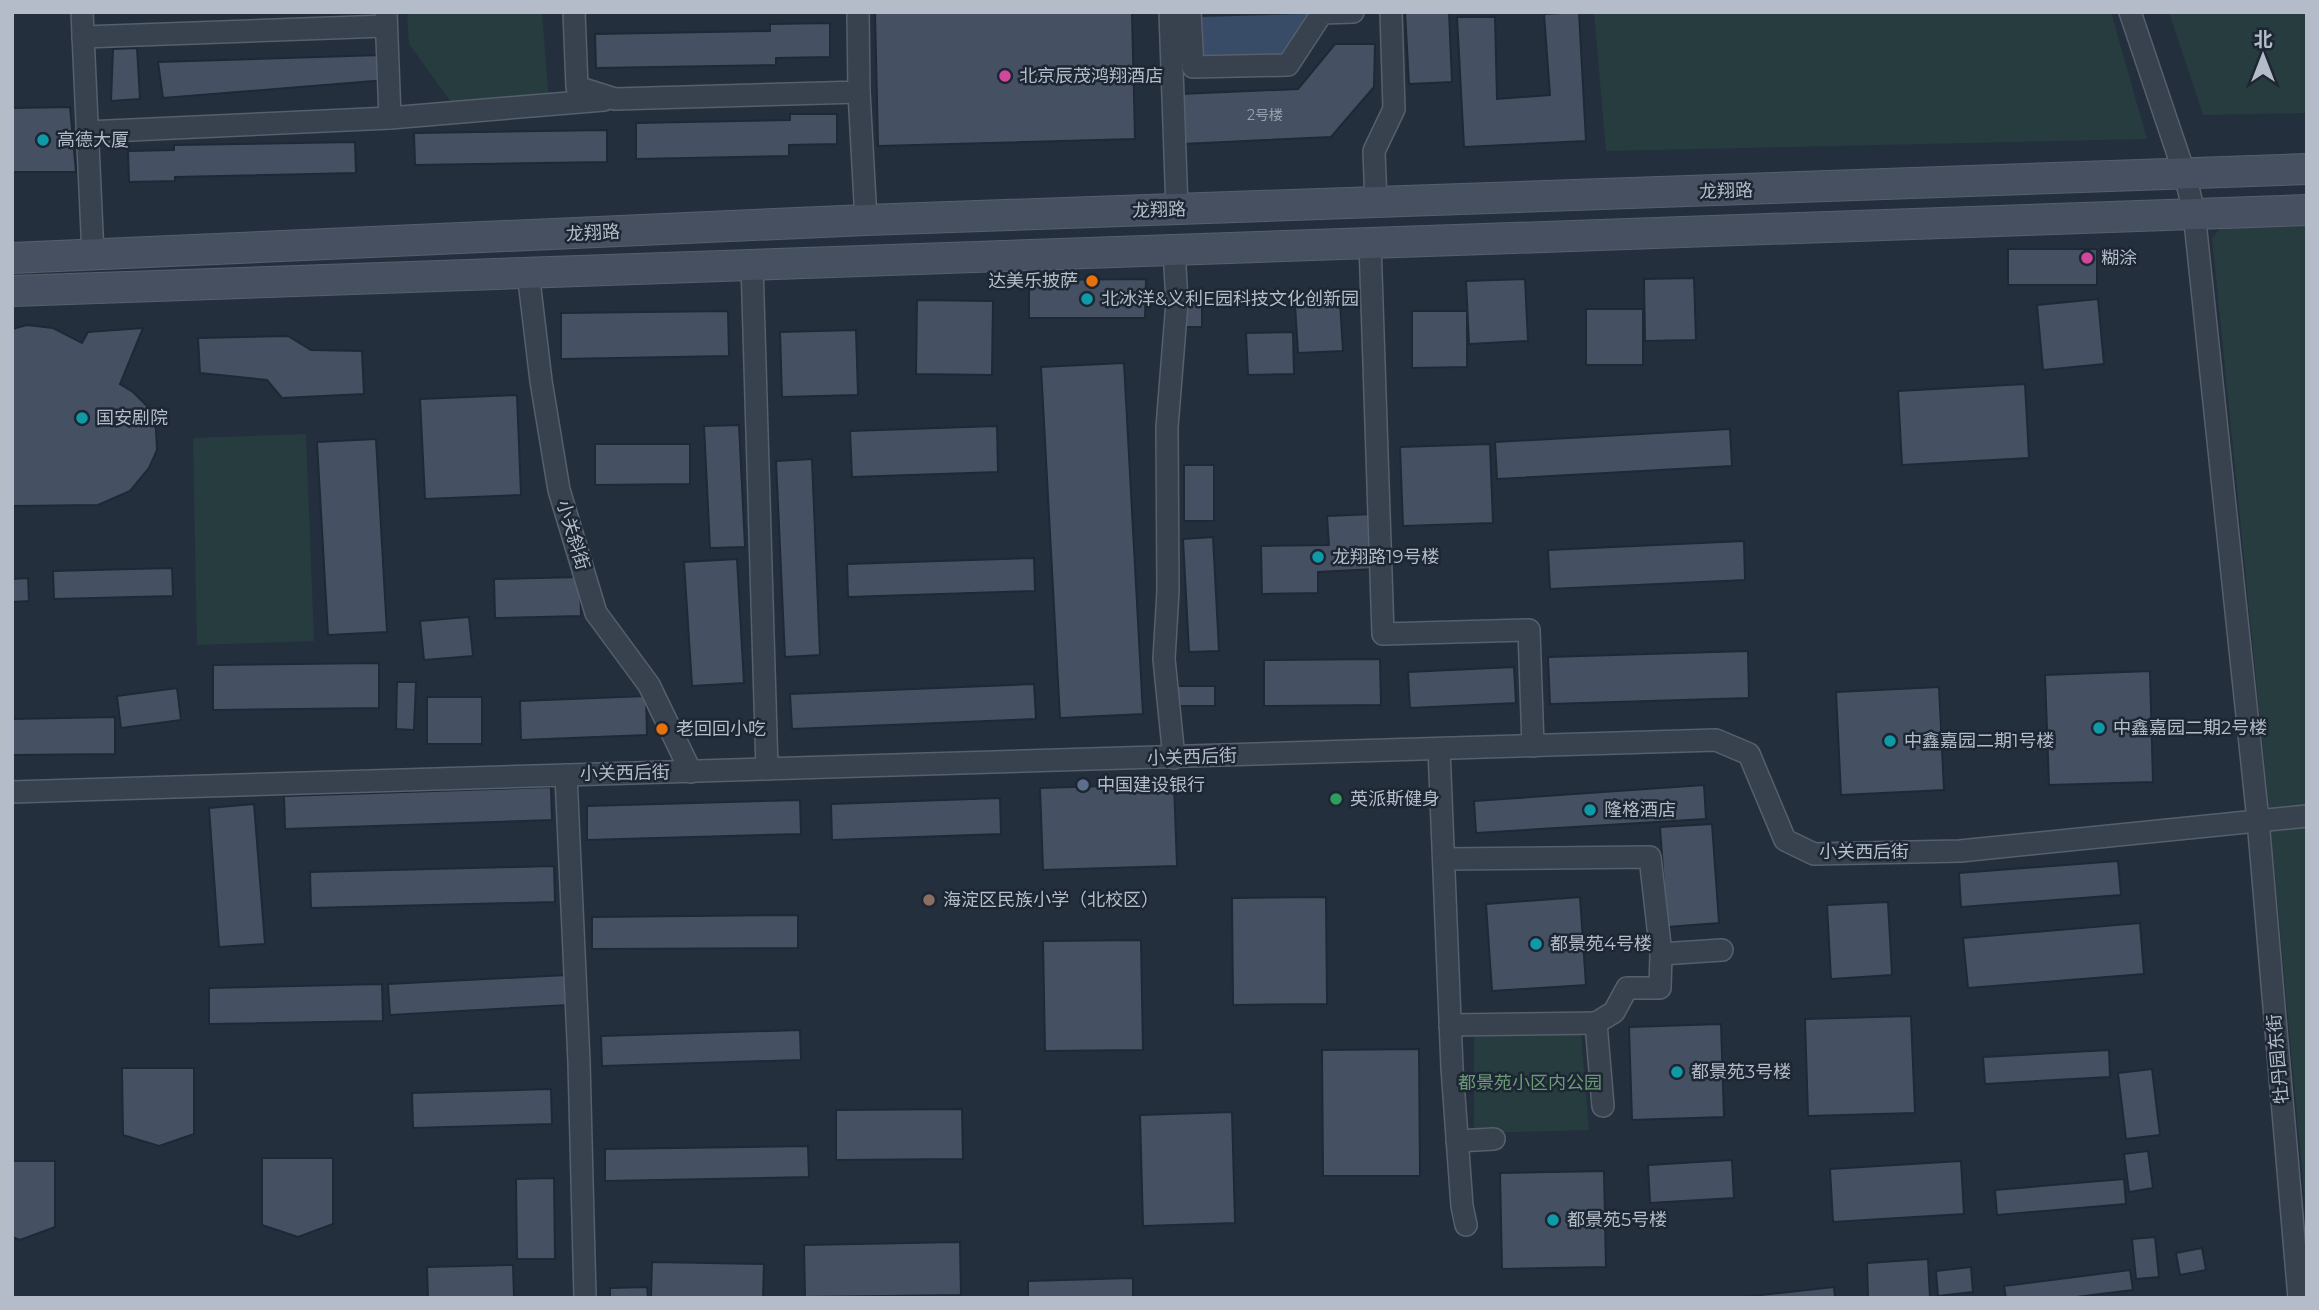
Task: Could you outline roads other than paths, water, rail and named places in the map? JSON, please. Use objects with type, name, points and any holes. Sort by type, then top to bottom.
[{"type":"street","points":[[82,12],[93,255]]},
{"type":"street","points":[[574,12],[577,87],[615,99]]},
{"type":"street","points":[[858,12],[866,220]]},
{"type":"street","points":[[1170,12],[1180,80],[1177,210]]},
{"type":"street","points":[[1190,12],[1193,67],[1288,65],[1322,13],[1353,12]]},
{"type":"street","points":[[1376,203],[1374,151],[1394,109],[1391,12]]},
{"type":"street","name":"牡丹园东街","points":[[2130,12],[2185,175],[2194,212],[2258,821],[2299,1298]]},
{"type":"street","points":[[83,37],[386,19],[390,118]]},
{"type":"street","points":[[87,132],[390,118],[615,99],[859,92]]},
{"type":"street","name":"龙翔路","points":[[12,258],[866,220],[2307,169]]},
{"type":"street","name":"龙翔路","points":[[12,291],[2307,210]]},
{"type":"street","points":[[1370,243],[1383,634],[1529,630],[1533,746]]},
{"type":"street","points":[[1174,250],[1177,302],[1167,427],[1168,591],[1164,659],[1174,758]]},
{"type":"street","points":[[752,264],[767,769]]},
{"type":"street","name":"小关斜街","points":[[528,272],[541,381],[559,489],[596,613],[649,685],[691,772]]},
{"type":"street","name":"小关西后街","points":[[12,792],[1716,740],[1749,754],[1785,840],[1814,854],[1960,851],[2307,816]]},
{"type":"street","points":[[1439,749],[1450,1025],[1462,1206],[1466,1225]]},
{"type":"street","points":[[566,775],[579,1062],[585,1298]]},
{"type":"street","points":[[1444,859],[1650,857],[1661,954],[1660,988],[1627,988],[1614,1012],[1596,1023],[1450,1025]]},
{"type":"street","points":[[1661,954],[1722,950]]},
{"type":"street","points":[[1596,1023],[1603,1106]]},
{"type":"street","points":[[1457,1141],[1494,1139]]},
{"type":"water","points":[[1307,14],[1281,56],[1203,57],[1201,17]]},
{"type":"place","name":"北京辰茂鸿翔酒店","points":[[1005,76]]},
{"type":"place","name":"高德大厦","points":[[43,140]]},
{"type":"place","name":"糊涂","points":[[2087,258]]},
{"type":"place","name":"达美乐披萨","points":[[1092,281]]},
{"type":"place","name":"北冰洋&义利E园科技文化创新园","points":[[1087,299]]},
{"type":"place","name":"国安剧院","points":[[82,418]]},
{"type":"place","name":"龙翔路19号楼","points":[[1318,557]]},
{"type":"place","name":"中鑫嘉园二期2号楼","points":[[2099,728]]},
{"type":"place","name":"老回回小吃","points":[[662,729]]},
{"type":"place","name":"中鑫嘉园二期1号楼","points":[[1890,741]]},
{"type":"place","name":"中国建设银行","points":[[1083,785]]},
{"type":"place","name":"英派斯健身","points":[[1336,799]]},
{"type":"place","name":"隆格酒店","points":[[1590,810]]},
{"type":"place","name":"海淀区民族小学（北校区）","points":[[929,900]]},
{"type":"place","name":"都景苑4号楼","points":[[1536,944]]},
{"type":"place","name":"都景苑3号楼","points":[[1677,1072]]},
{"type":"place","name":"都景苑5号楼","points":[[1553,1220]]},
{"type":"park label","name":"都景苑小区内公园","points":[[1530,1083]]}]
